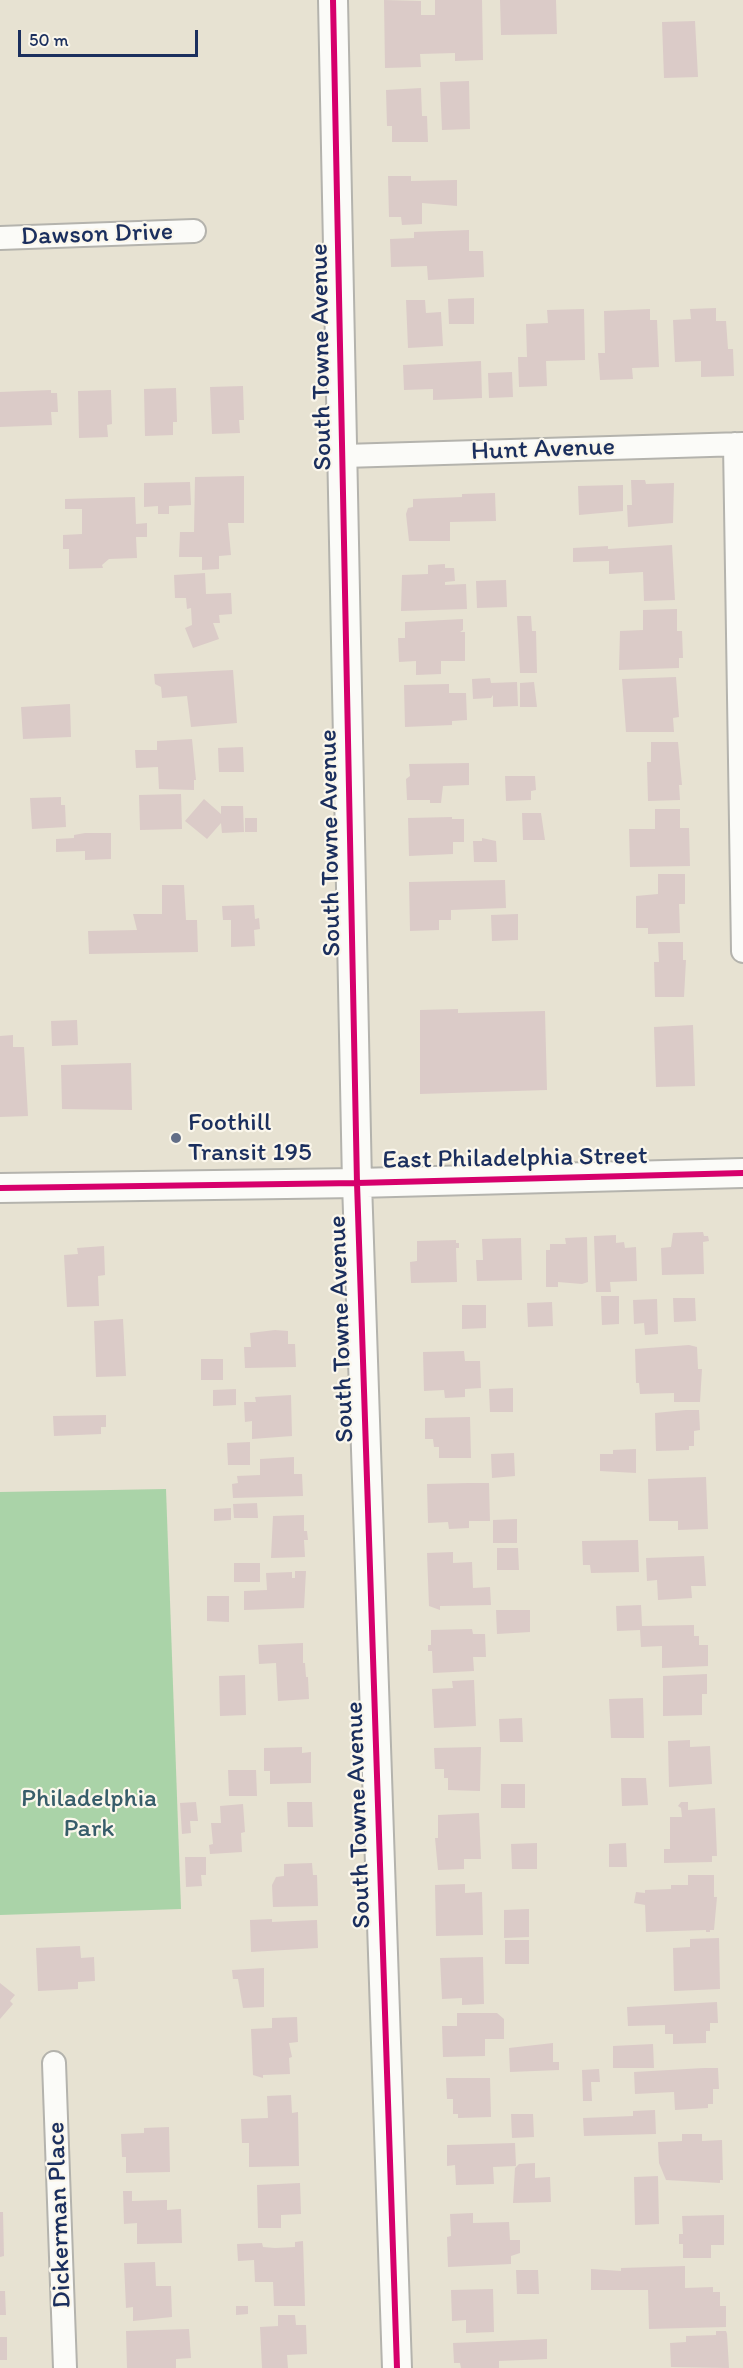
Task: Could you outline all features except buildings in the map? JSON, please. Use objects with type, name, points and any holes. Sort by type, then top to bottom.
[{"type":"street","name":"South Towne Avenue","points":[[333,0],[357,1183],[397,2368]]},
{"type":"street","name":"Dawson Drive","points":[[0,238],[194,231]]},
{"type":"street","name":"Hunt Avenue","points":[[344,456],[739,444]]},
{"type":"street","points":[[739,444],[743,951]]},
{"type":"street","name":"East Philadelphia Street","points":[[0,1188],[357,1183],[743,1173]]},
{"type":"street","name":"Dickerman Place","points":[[54,2063],[65,2368]]},
{"type":"green space","name":"Philadelphia Park","points":[[166,1489],[181,1909],[0,1915],[0,1492]]},
{"type":"cycle path","points":[[333,0],[357,1183],[397,2368]]},
{"type":"cycle path","points":[[0,1188],[357,1183],[743,1173]]},
{"type":"place","name":"Foothill Transit 195","points":[[176,1138]]}]
